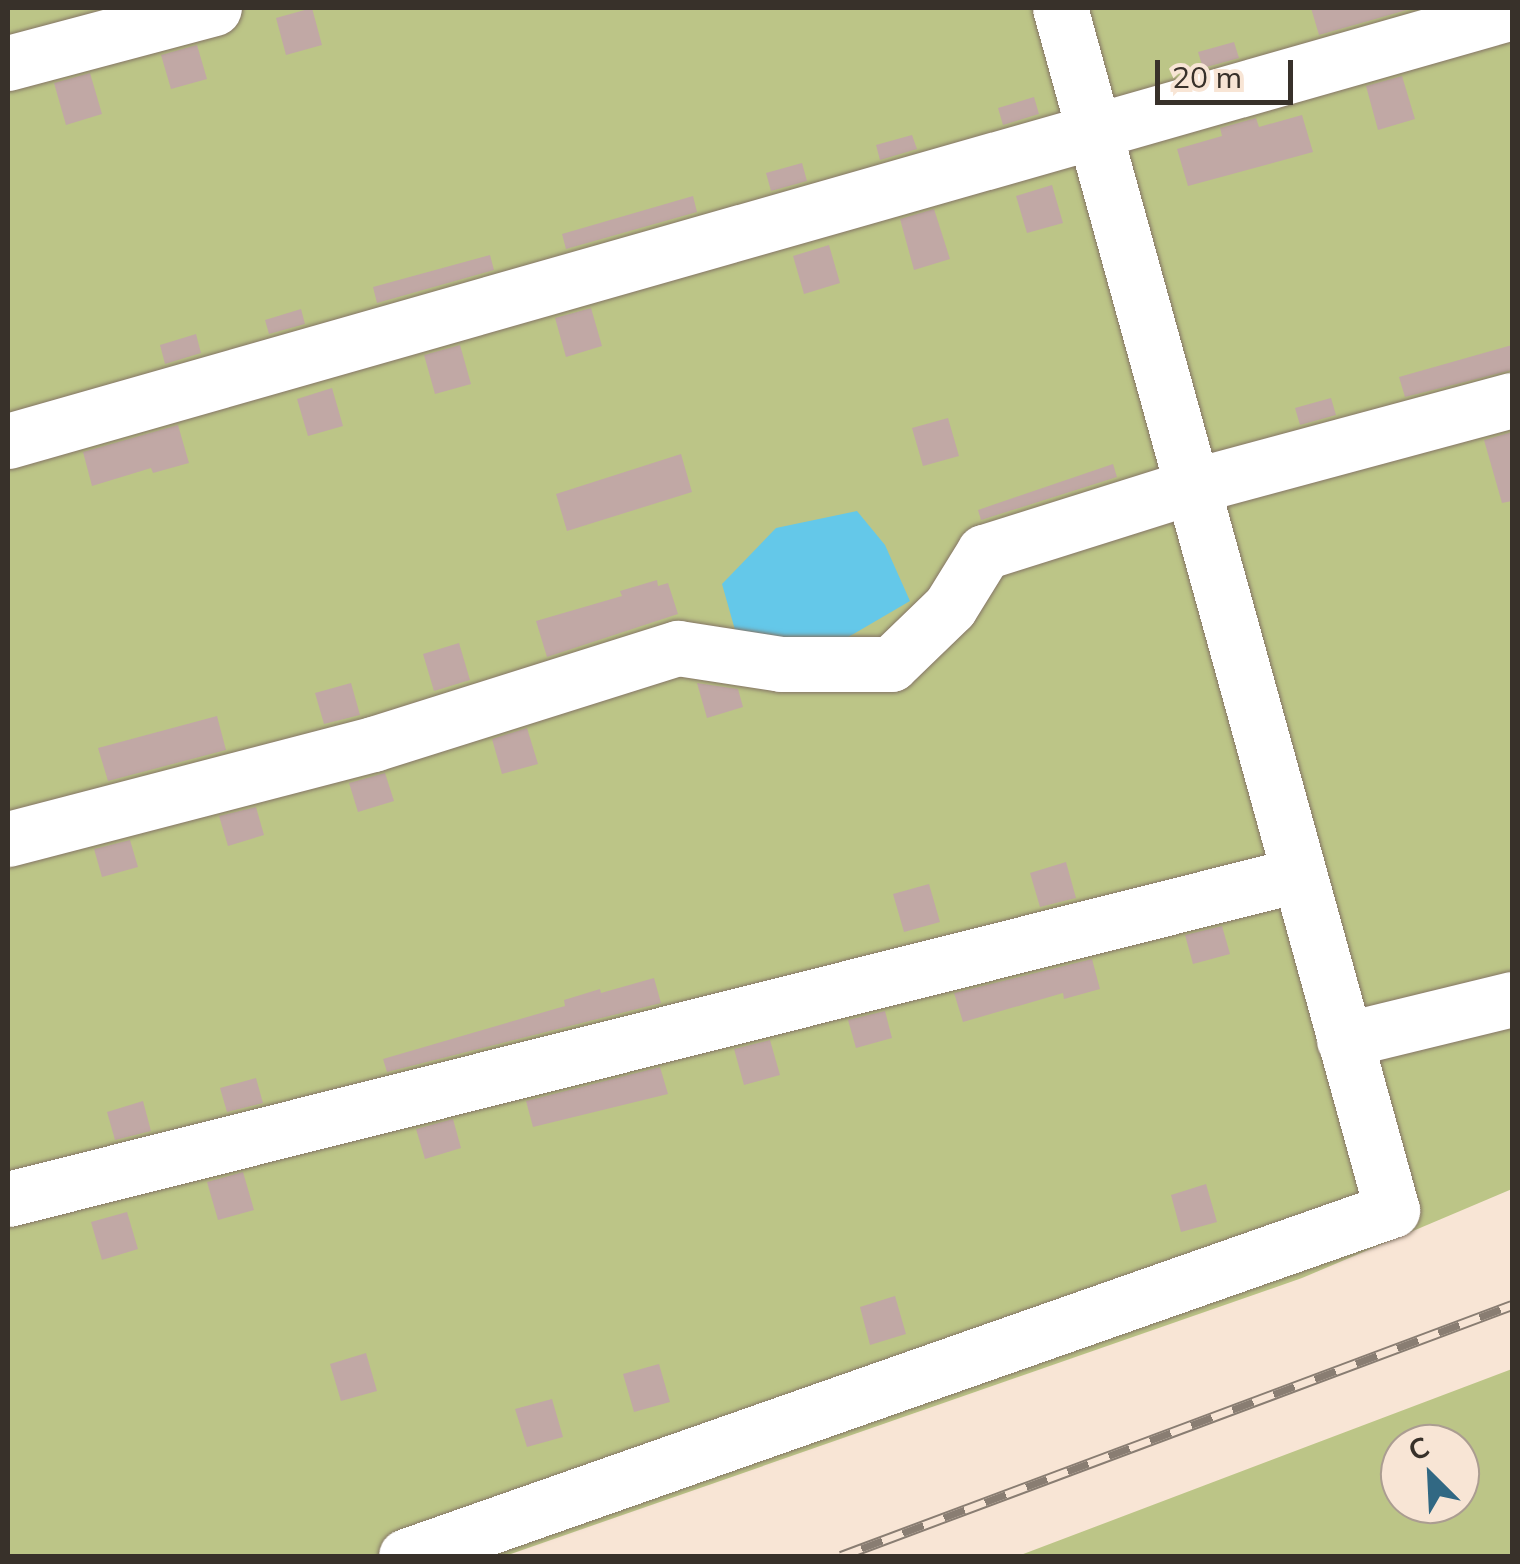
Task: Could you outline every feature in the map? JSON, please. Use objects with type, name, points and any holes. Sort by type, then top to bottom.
[{"type":"street","points":[[8,63],[214,8]]},
{"type":"street","points":[[406,1556],[1392,1210],[1060,8]]},
{"type":"street","points":[[8,441],[1512,12]]},
{"type":"street","points":[[8,840],[373,744],[678,648],[781,664],[891,664],[950,607],[984,552],[1193,486],[1512,400]]},
{"type":"street","points":[[8,1199],[1297,875]]},
{"type":"street","points":[[1344,1040],[1512,999]]},
{"type":"green space","points":[[8,8],[1512,8],[1512,1189],[1302,1278],[505,1556],[8,1556]]},
{"type":"green space","points":[[1512,1369],[1512,1556],[1018,1556]]},
{"type":"water","points":[[857,511],[885,545],[910,601],[833,646],[737,637],[722,584],[776,528]]},
{"type":"building","points":[[312,8],[322,45],[286,55],[276,18]]},
{"type":"building","points":[[1311,8],[1414,8],[1319,35]]},
{"type":"building","points":[[1234,42],[1239,58],[1203,68],[1198,52]]},
{"type":"building","points":[[197,45],[207,79],[171,89],[161,55]]},
{"type":"building","points":[[90,73],[102,114],[66,125],[54,83]]},
{"type":"building","points":[[1402,76],[1415,119],[1378,130],[1366,86]]},
{"type":"building","points":[[1034,97],[1039,114],[1003,125],[998,108]]},
{"type":"building","points":[[1302,115],[1313,152],[1188,186],[1177,149],[1222,136],[1220,128],[1256,118],[1259,127]]},
{"type":"building","points":[[912,135],[917,149],[880,160],[876,145]]},
{"type":"building","points":[[802,163],[807,181],[771,191],[766,173]]},
{"type":"building","points":[[1052,185],[1063,223],[1027,233],[1016,196]]},
{"type":"building","points":[[693,196],[697,212],[566,249],[562,234]]},
{"type":"building","points":[[934,209],[950,259],[914,270],[900,219]]},
{"type":"building","points":[[829,245],[840,283],[804,294],[793,256]]},
{"type":"building","points":[[490,255],[494,270],[377,303],[373,287]]},
{"type":"building","points":[[591,308],[602,346],[566,357],[555,318]]},
{"type":"building","points":[[301,309],[305,324],[269,334],[265,320]]},
{"type":"building","points":[[196,334],[201,353],[165,364],[160,345]]},
{"type":"building","points":[[460,345],[471,384],[435,394],[424,355]]},
{"type":"building","points":[[1512,345],[1512,370],[1405,397],[1399,377]]},
{"type":"building","points":[[332,388],[343,426],[308,436],[297,399]]},
{"type":"building","points":[[1331,398],[1336,415],[1300,425],[1295,408]]},
{"type":"building","points":[[948,418],[959,456],[923,466],[912,428]]},
{"type":"building","points":[[178,425],[189,463],[153,473],[151,468],[92,486],[83,452]]},
{"type":"building","points":[[1512,432],[1512,501],[1502,503],[1484,440]]},
{"type":"building","points":[[681,454],[692,492],[567,531],[556,494]]},
{"type":"building","points":[[1113,464],[1117,477],[981,520],[978,510]]},
{"type":"building","points":[[657,580],[658,586],[668,583],[678,614],[547,657],[536,621],[622,596],[620,591]]},
{"type":"building","points":[[459,643],[470,680],[434,691],[423,654]]},
{"type":"building","points":[[351,683],[360,715],[324,724],[315,693]]},
{"type":"building","points":[[697,683],[738,689],[743,707],[707,718]]},
{"type":"building","points":[[217,716],[226,750],[108,781],[98,748]]},
{"type":"building","points":[[527,728],[538,764],[502,774],[492,739]]},
{"type":"building","points":[[385,773],[394,801],[358,812],[349,783]]},
{"type":"building","points":[[256,807],[264,835],[228,846],[219,816]]},
{"type":"building","points":[[130,840],[138,867],[102,877],[94,849]]},
{"type":"building","points":[[1066,862],[1076,898],[1040,907],[1030,873]]},
{"type":"building","points":[[929,884],[940,922],[904,932],[893,894]]},
{"type":"building","points":[[1222,926],[1230,954],[1193,964],[1185,935]]},
{"type":"building","points":[[1092,959],[1100,989],[1064,999],[1063,993],[963,1022],[954,993]]},
{"type":"building","points":[[654,978],[661,1003],[387,1072],[383,1059],[565,1006],[564,1000],[600,989],[601,993]]},
{"type":"building","points":[[885,1011],[892,1038],[856,1048],[848,1020]]},
{"type":"building","points":[[770,1040],[780,1075],[744,1085],[734,1049]]},
{"type":"building","points":[[660,1067],[668,1094],[533,1127],[526,1101]]},
{"type":"building","points":[[256,1078],[263,1103],[227,1112],[220,1088]]},
{"type":"building","points":[[143,1101],[151,1131],[115,1140],[107,1112]]},
{"type":"building","points":[[453,1119],[461,1148],[425,1159],[416,1129]]},
{"type":"building","points":[[243,1172],[254,1210],[218,1220],[207,1182]]},
{"type":"building","points":[[1206,1184],[1217,1222],[1181,1232],[1171,1195]]},
{"type":"building","points":[[127,1212],[138,1249],[102,1260],[91,1222]]},
{"type":"building","points":[[895,1296],[906,1334],[870,1345],[860,1307]]},
{"type":"building","points":[[366,1353],[377,1391],[341,1401],[330,1364]]},
{"type":"building","points":[[659,1364],[670,1402],[634,1412],[623,1374]]},
{"type":"building","points":[[552,1399],[563,1437],[527,1447],[515,1409]]},
{"type":"railway","points":[[841,1556],[1512,1305]]}]
